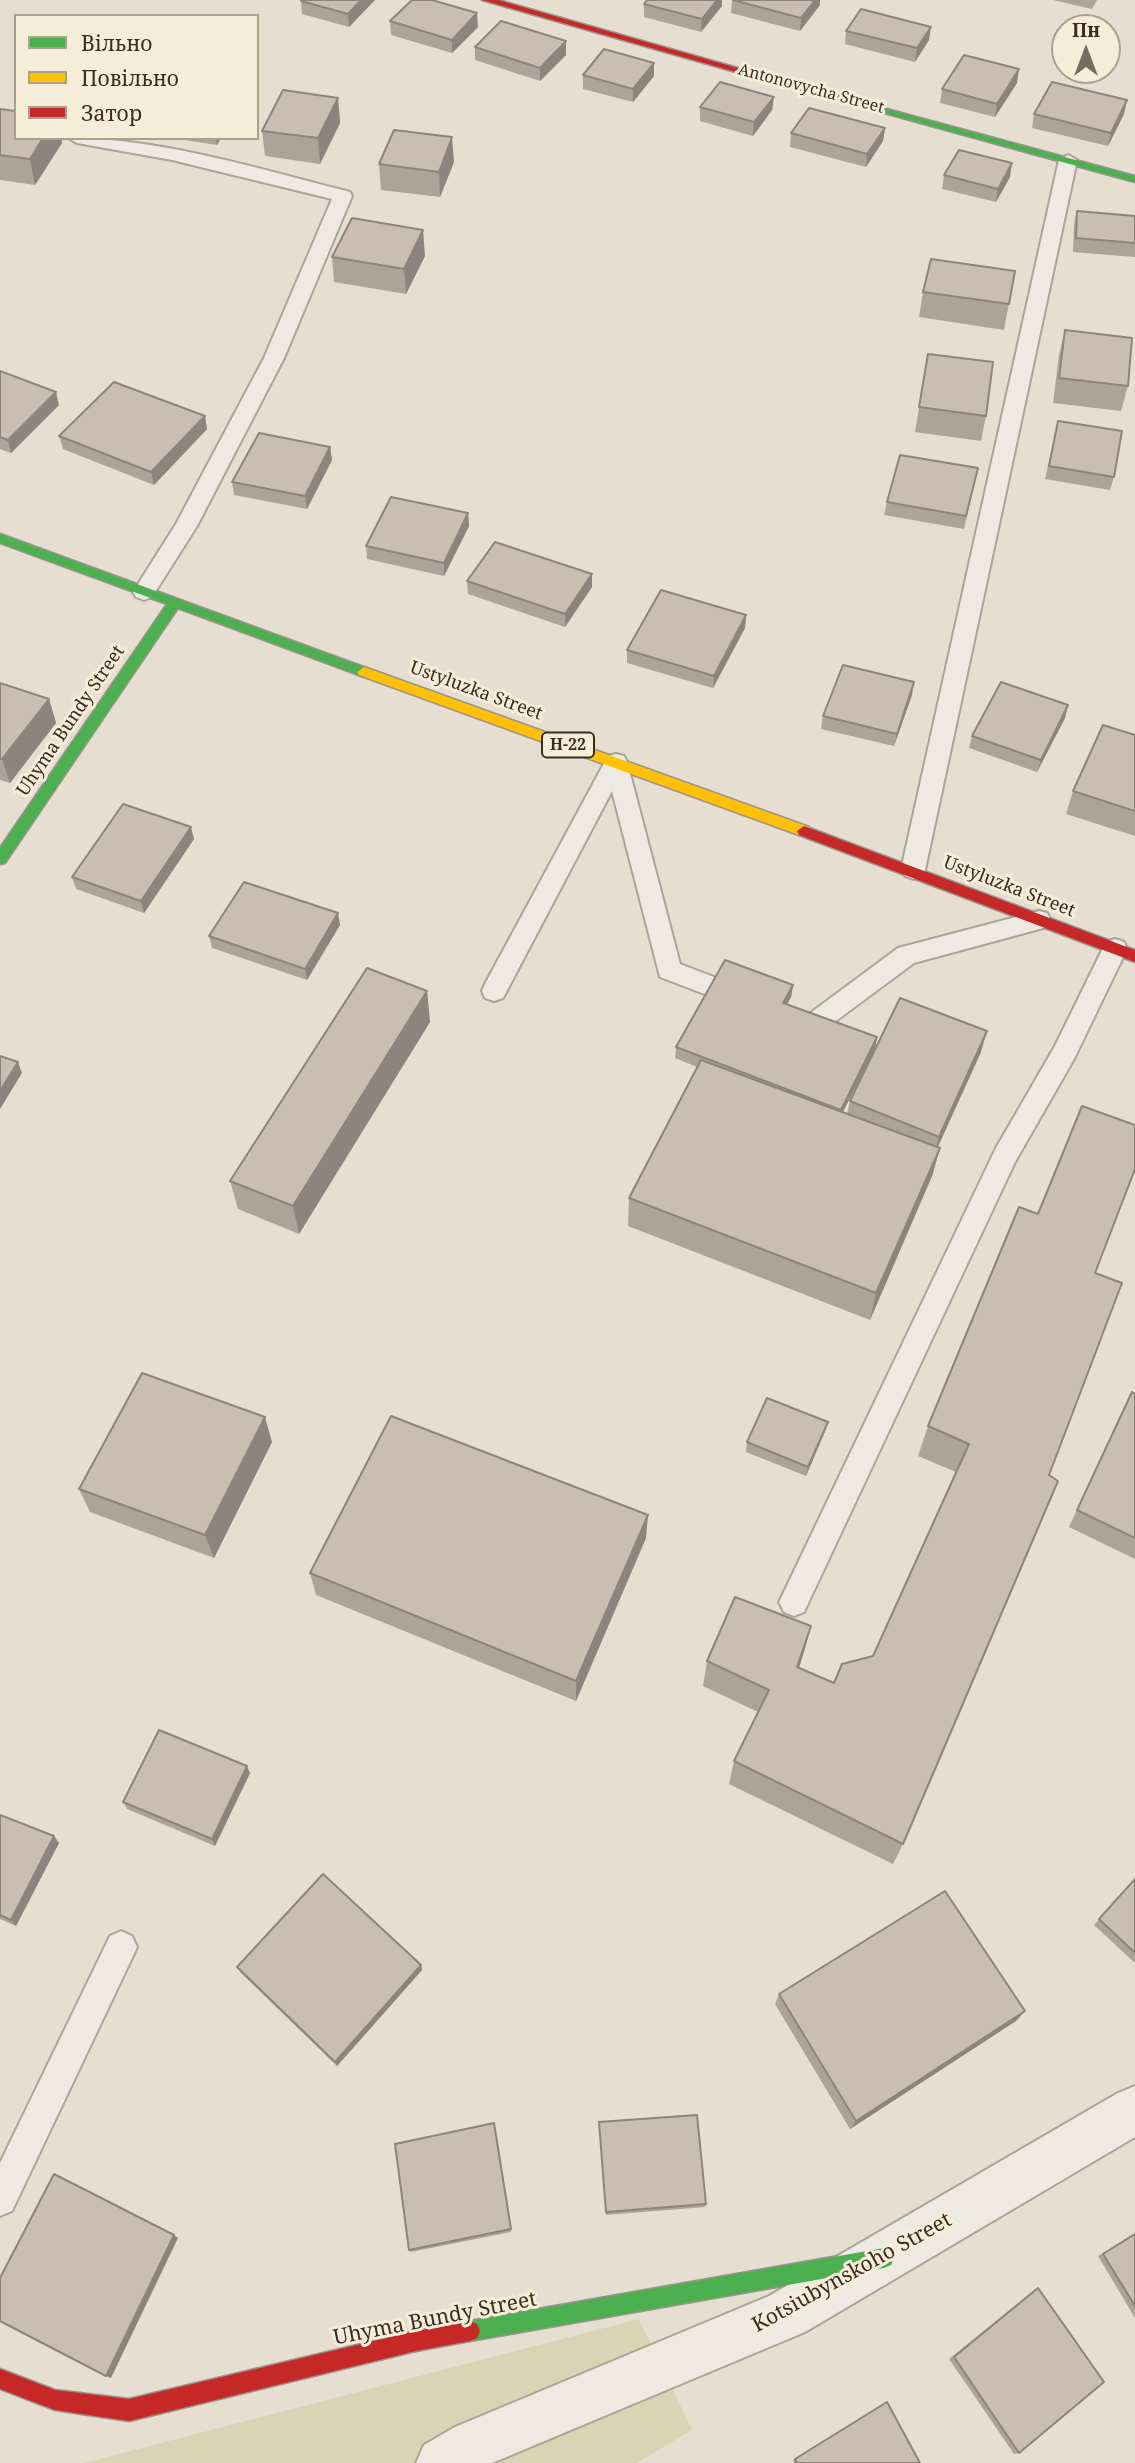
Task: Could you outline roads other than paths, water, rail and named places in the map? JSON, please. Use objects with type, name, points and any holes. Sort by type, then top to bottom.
[{"type":"street","name":"Antonovycha Street","points":[[487,0],[1135,178]]},
{"type":"street","name":"Ustyluzka Street","points":[[0,538],[174,604],[914,870],[1125,952]]},
{"type":"street","name":"Uhyma Bundy Street","points":[[0,859],[174,604]]},
{"type":"street","name":"Kotsiubynskoho Street","points":[[442,2463],[473,2445],[787,2314],[1135,2110]]},
{"type":"street","name":"Uhyma Bundy Street","points":[[0,2379],[55,2400],[128,2410],[416,2341],[884,2258]]},
{"type":"lane","points":[[88,140],[172,155],[343,196],[274,358],[186,526],[144,592]]},
{"type":"lane","points":[[914,870],[1068,160]]},
{"type":"lane","points":[[494,991],[616,762]]},
{"type":"lane","points":[[616,762],[669,970],[811,1025],[907,955],[1039,920]]},
{"type":"lane","points":[[794,1602],[1004,1156],[1125,952]]},
{"type":"lane","points":[[0,2199],[121,1947]]}]
